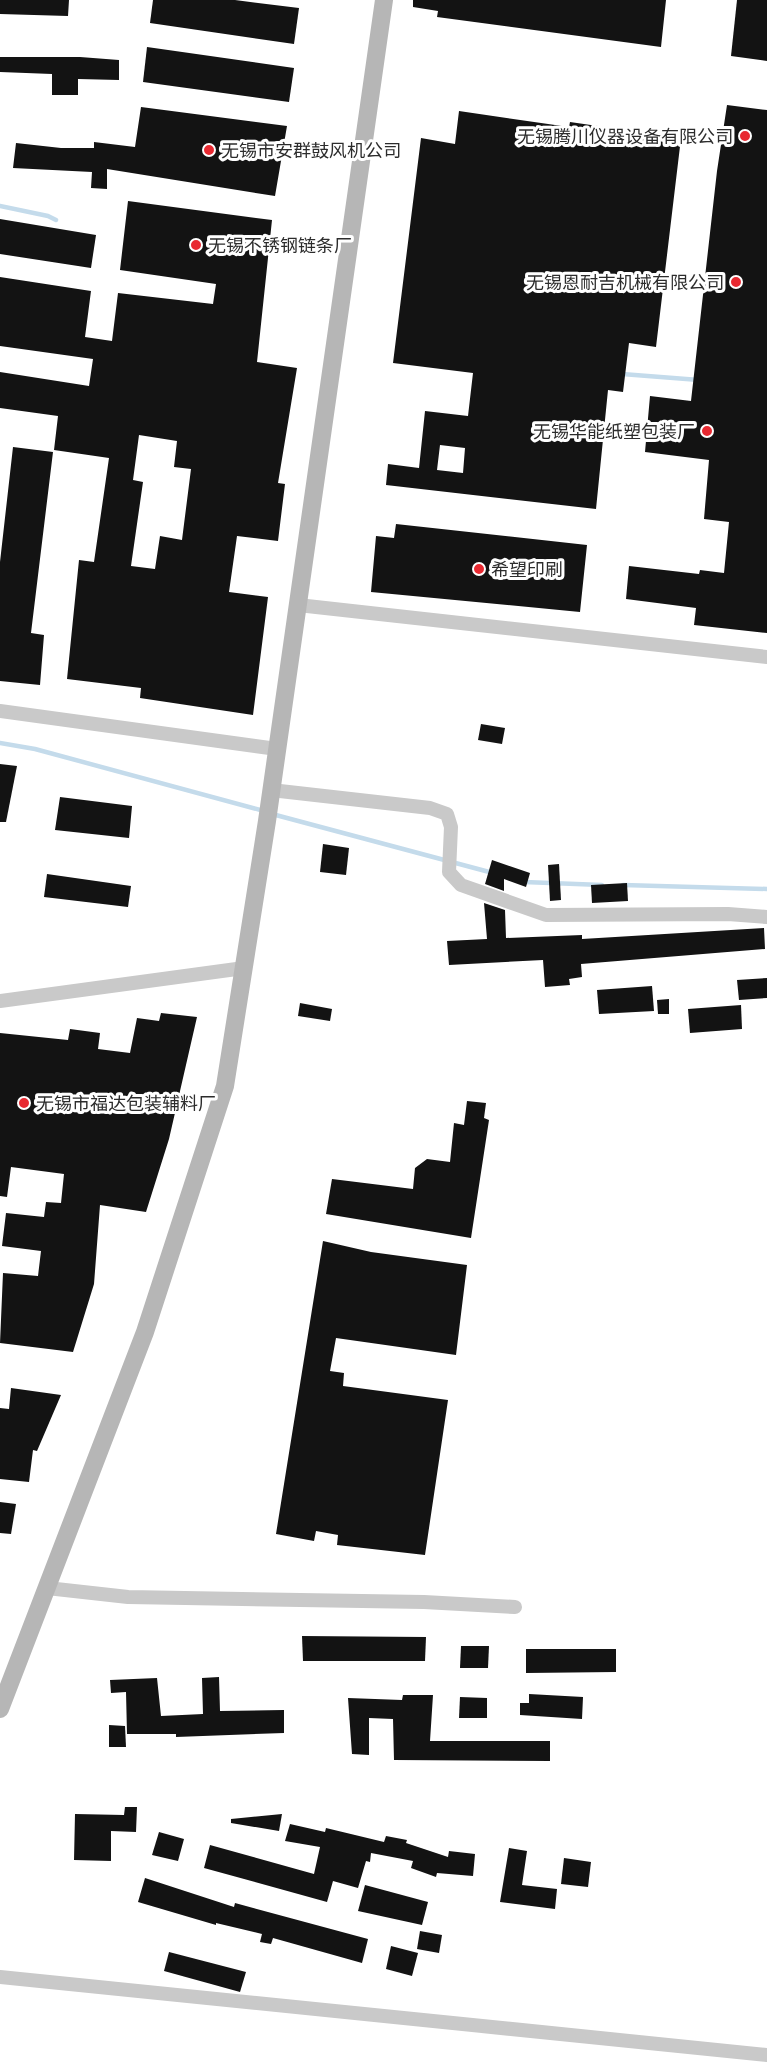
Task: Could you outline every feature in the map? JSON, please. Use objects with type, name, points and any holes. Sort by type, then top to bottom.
[{"type":"street","points":[[0,1709],[145,1332],[225,1086],[271,796],[384,0]]},
{"type":"street","points":[[298,605],[767,657]]},
{"type":"street","points":[[0,711],[277,749]]},
{"type":"street","points":[[271,796],[430,808],[447,814],[451,827],[449,872],[461,885],[546,915],[728,914],[767,917]]},
{"type":"street","points":[[0,1001],[244,968]]},
{"type":"street","points":[[46,1588],[128,1598],[412,1602],[515,1607]]},
{"type":"street","points":[[0,1977],[767,2055]]},
{"type":"building","points":[[0,0],[69,0],[68,16],[0,14]]},
{"type":"building","points":[[153,0],[235,0],[299,8],[294,44],[150,23]]},
{"type":"building","points":[[413,0],[666,0],[661,47],[437,17],[438,11],[413,7]]},
{"type":"building","points":[[737,0],[767,0],[767,61],[731,56]]},
{"type":"building","points":[[147,47],[294,68],[289,102],[143,82]]},
{"type":"building","points":[[0,57],[80,57],[119,60],[119,80],[78,79],[78,95],[52,95],[52,74],[0,72]]},
{"type":"building","points":[[727,105],[767,110],[767,633],[694,625],[696,608],[626,599],[629,566],[699,574],[700,570],[724,573],[729,522],[704,519],[709,460],[645,452],[650,396],[691,401],[717,171]]},
{"type":"building","name":"无锡市安群鼓风机公司","points":[[141,107],[287,126],[275,196],[107,169],[107,189],[91,188],[92,172],[13,168],[16,143],[61,148],[94,148],[94,142],[135,147]]},
{"type":"building","points":[[459,111],[569,127],[570,122],[681,138],[656,347],[629,343],[623,392],[608,390],[596,509],[386,485],[388,464],[419,468],[425,411],[468,416],[473,373],[393,363],[421,138],[455,144]],"holes":[[[440,445],[465,448],[463,473],[437,470]]]},
{"type":"building","points":[[128,201],[272,220],[257,362],[297,368],[278,483],[285,484],[278,541],[237,536],[229,592],[268,597],[253,715],[140,698],[141,688],[67,679],[79,560],[94,562],[109,458],[54,450],[58,416],[0,408],[0,372],[89,386],[93,359],[0,346],[0,277],[91,291],[85,337],[112,341],[118,293],[213,304],[216,284],[120,270]],"holes":[[[139,435],[177,441],[174,467],[191,469],[182,540],[160,536],[155,569],[131,566],[143,482],[133,480]]]},
{"type":"building","points":[[0,219],[96,235],[91,268],[0,254]]},
{"type":"building","points":[[13,447],[53,452],[31,633],[44,635],[40,685],[0,681],[0,562]]},
{"type":"building","name":"希望印刷","points":[[396,524],[587,545],[580,612],[371,592],[376,536],[394,538]]},
{"type":"building","points":[[481,724],[505,728],[502,744],[478,740]]},
{"type":"building","points":[[0,764],[17,766],[6,822],[0,822]]},
{"type":"building","points":[[60,797],[132,806],[129,838],[55,830]]},
{"type":"building","points":[[323,844],[349,848],[346,875],[320,872]]},
{"type":"building","points":[[492,860],[530,873],[526,887],[504,879],[504,891],[485,884]]},
{"type":"building","points":[[559,864],[561,900],[550,901],[548,865]]},
{"type":"building","points":[[47,874],[131,886],[128,907],[44,897]]},
{"type":"building","points":[[627,883],[628,901],[592,903],[591,885]]},
{"type":"building","points":[[484,903],[505,910],[506,938],[582,935],[582,939],[764,928],[765,949],[581,964],[582,977],[569,979],[570,985],[545,987],[543,960],[449,965],[447,941],[487,939]]},
{"type":"building","points":[[767,978],[767,998],[739,1000],[737,980]]},
{"type":"building","points":[[652,986],[654,1011],[599,1014],[597,990]]},
{"type":"building","points":[[669,999],[669,1014],[658,1014],[657,1000]]},
{"type":"building","points":[[300,1003],[332,1009],[330,1021],[298,1016]]},
{"type":"building","points":[[741,1005],[742,1029],[690,1033],[688,1009]]},
{"type":"building","points":[[161,1013],[197,1017],[169,1139],[146,1212],[100,1205],[94,1284],[73,1352],[0,1343],[3,1273],[38,1276],[41,1251],[2,1246],[6,1213],[44,1217],[46,1202],[61,1203],[64,1174],[11,1167],[7,1197],[0,1196],[0,1033],[68,1040],[70,1029],[100,1033],[98,1049],[130,1053],[137,1018],[159,1021]]},
{"type":"building","points":[[467,1101],[486,1103],[484,1118],[489,1120],[471,1238],[326,1214],[332,1179],[413,1189],[415,1168],[427,1159],[450,1162],[454,1123],[464,1125]]},
{"type":"building","points":[[323,1241],[371,1252],[467,1265],[456,1355],[336,1338],[330,1371],[344,1373],[343,1386],[448,1400],[425,1555],[337,1545],[338,1535],[316,1531],[314,1541],[276,1534]]},
{"type":"building","points":[[11,1388],[61,1395],[37,1451],[33,1450],[29,1482],[0,1479],[0,1408],[9,1409]]},
{"type":"building","points":[[0,1502],[16,1504],[11,1534],[0,1533]]},
{"type":"building","points":[[302,1636],[426,1637],[425,1661],[303,1661]]},
{"type":"building","points":[[461,1646],[489,1646],[488,1668],[460,1668]]},
{"type":"building","points":[[526,1649],[616,1649],[616,1672],[526,1673]]},
{"type":"building","points":[[219,1677],[220,1711],[284,1710],[284,1733],[176,1737],[176,1734],[127,1734],[126,1692],[111,1693],[110,1680],[157,1678],[161,1716],[203,1714],[202,1678]]},
{"type":"building","points":[[529,1694],[583,1697],[582,1719],[520,1715],[520,1703],[529,1703]]},
{"type":"building","points":[[403,1695],[433,1695],[430,1741],[550,1741],[550,1761],[394,1760],[393,1719],[369,1718],[369,1755],[352,1754],[348,1698],[402,1700]]},
{"type":"building","points":[[460,1697],[487,1698],[487,1718],[459,1718]]},
{"type":"building","points":[[109,1725],[125,1726],[126,1747],[109,1747]]},
{"type":"building","points":[[125,1807],[137,1807],[136,1832],[111,1831],[111,1861],[74,1860],[75,1814],[124,1815]]},
{"type":"building","points":[[282,1814],[279,1831],[231,1823],[231,1819]]},
{"type":"building","points":[[290,1824],[325,1832],[326,1828],[384,1842],[386,1836],[407,1840],[406,1843],[448,1857],[449,1851],[475,1854],[473,1876],[437,1873],[436,1877],[411,1868],[413,1861],[371,1853],[370,1862],[366,1861],[358,1888],[333,1881],[327,1902],[204,1868],[210,1845],[314,1874],[320,1847],[285,1841]]},
{"type":"building","points":[[159,1832],[184,1839],[178,1861],[152,1855]]},
{"type":"building","points":[[509,1848],[527,1851],[522,1885],[557,1889],[555,1909],[500,1902]]},
{"type":"building","points":[[564,1858],[591,1862],[588,1887],[561,1884]]},
{"type":"building","points":[[145,1878],[234,1907],[235,1903],[368,1939],[362,1963],[273,1938],[271,1944],[260,1942],[262,1934],[216,1923],[216,1925],[138,1902]]},
{"type":"building","points":[[365,1885],[428,1902],[422,1925],[358,1911]]},
{"type":"building","points":[[420,1931],[442,1935],[439,1953],[417,1949]]},
{"type":"building","points":[[391,1946],[418,1953],[412,1976],[386,1969]]},
{"type":"building","points":[[169,1952],[246,1972],[240,1992],[164,1971]]},
{"type":"waterway","points":[[0,206],[48,216],[56,220]]},
{"type":"waterway","points":[[622,374],[699,380]]},
{"type":"waterway","points":[[0,743],[35,749],[264,811]]},
{"type":"waterway","points":[[272,814],[493,873]]},
{"type":"waterway","points":[[524,882],[602,885]]},
{"type":"waterway","points":[[623,885],[767,889]]},
{"type":"place","name":"无锡腾川仪器设备有限公司","points":[[745,136]]},
{"type":"place","name":"无锡市安群鼓风机公司","points":[[209,150]]},
{"type":"place","name":"无锡不锈钢链条厂","points":[[196,245]]},
{"type":"place","name":"无锡恩耐吉机械有限公司","points":[[736,282]]},
{"type":"place","name":"无锡华能纸塑包装厂","points":[[707,431]]},
{"type":"place","name":"希望印刷","points":[[479,569]]},
{"type":"place","name":"无锡市福达包装辅料厂","points":[[24,1103]]}]
